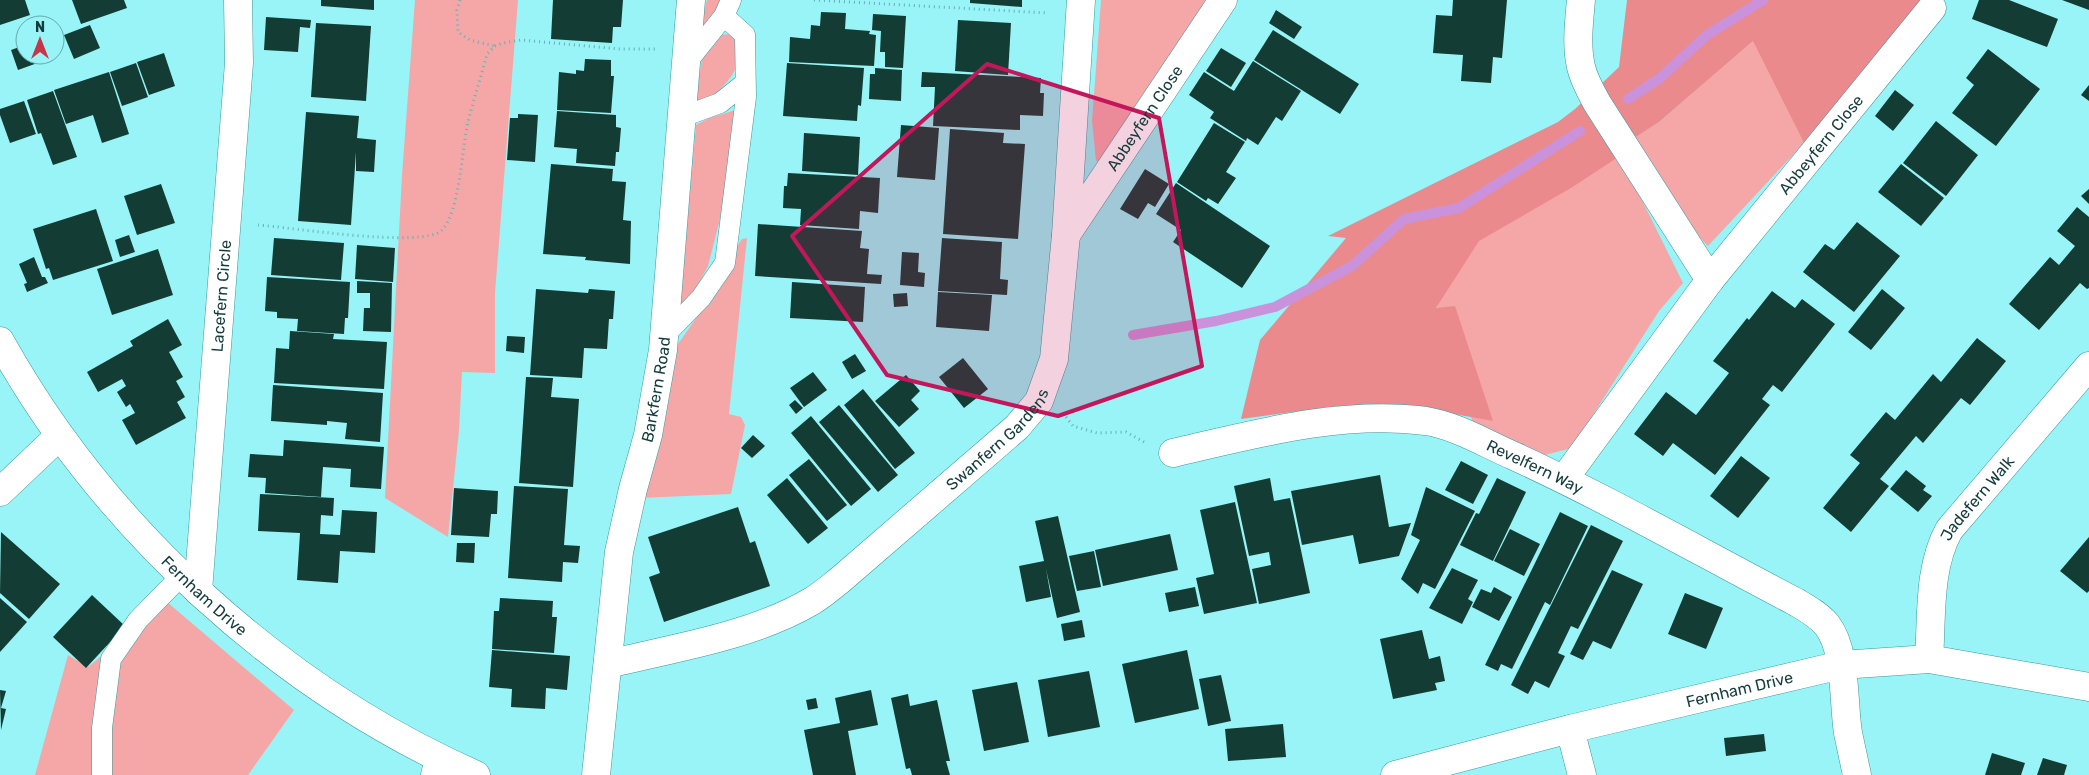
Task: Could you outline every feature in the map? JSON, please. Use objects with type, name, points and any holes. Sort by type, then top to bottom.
[{"type":"street","name":"Lacefern Circle","points":[[190,583],[226,224],[239,63],[238,0]]},
{"type":"street","name":"Barkfern Road","points":[[596,775],[619,552],[657,393],[664,336],[691,0]]},
{"type":"street","name":"Abbeyfern Close","points":[[1066,236],[1223,0]]},
{"type":"street","points":[[1580,0],[1578,34],[1581,67],[1587,83],[1597,104],[1710,280]]},
{"type":"street","name":"Swanfern Gardens","points":[[608,664],[752,627],[813,601],[1017,427],[1036,405],[1043,392],[1054,360],[1066,236],[1081,6]]},
{"type":"street","name":"Abbeyfern Close","points":[[1564,479],[1710,280],[1932,8]]},
{"type":"street","name":"Fernham Drive","points":[[0,340],[19,374],[59,436],[111,500],[190,583],[258,642],[343,705],[407,743],[437,767],[476,775]]},
{"type":"street","name":"Jadefern Walk","points":[[1929,658],[1935,564],[1940,546],[1948,530],[2089,366]]},
{"type":"street","name":"Revelfern Way","points":[[1173,453],[1269,431],[1337,420],[1427,422],[1459,431],[1564,479],[1813,612],[1827,625],[1835,641],[1841,665],[1848,733],[1857,775]]},
{"type":"street","points":[[0,492],[59,436]]},
{"type":"street","name":"Fernham Drive","points":[[1395,775],[1570,729],[1841,665],[1929,658],[2089,687]]},
{"type":"street","points":[[1570,729],[1582,775]]},
{"type":"lane","points":[[664,336],[701,298],[725,263],[746,97],[745,35],[728,8],[687,56]]},
{"type":"lane","points":[[682,117],[720,103],[746,83]]},
{"type":"lane","points":[[102,775],[102,728],[111,659],[138,620],[190,583]]},
{"type":"path","points":[[460,0],[457,10],[458,32],[470,40],[495,46]]},
{"type":"path","points":[[814,0],[1038,14],[1081,6]]},
{"type":"path","points":[[226,224],[270,226],[376,237],[427,237],[442,230],[451,214],[460,178],[467,126],[487,54],[495,46],[521,40],[687,56]]},
{"type":"path","points":[[1043,392],[1073,426],[1097,433],[1126,432],[1142,441],[1173,453]]},
{"type":"highlighted area","points":[[987,64],[1159,118],[1202,366],[1058,416],[887,375],[792,236]]},
{"type":"shaded area","points":[[415,0],[518,0],[495,293],[495,373],[462,372],[459,430],[448,537],[385,498],[402,175]]},
{"type":"shaded area","points":[[707,0],[724,0],[696,39]]},
{"type":"shaded area","points":[[1101,0],[1205,0],[1184,42],[1108,158],[1096,161],[1092,121]]},
{"type":"shaded area","points":[[1627,0],[1923,0],[1804,143],[1753,41],[1659,122],[1633,139],[1632,148],[1571,188],[1479,241],[1436,308],[1455,306],[1493,421],[1399,404],[1300,411],[1241,419],[1260,340],[1346,238],[1328,236],[1558,122],[1575,109],[1619,67]]},
{"type":"shaded area","points":[[730,34],[736,44],[738,54],[737,64],[733,73],[720,90],[711,97],[702,103],[695,101],[702,59],[718,35]]},
{"type":"shaded area","points":[[1754,40],[1804,143],[1708,246],[1680,218],[1633,139],[1659,122]]},
{"type":"shaded area","points":[[736,110],[733,146],[720,219],[708,266],[694,292],[680,306],[696,125],[709,118]]},
{"type":"shaded area","points":[[1614,152],[1629,174],[1683,283],[1659,311],[1572,448],[1537,457],[1474,426],[1436,310],[1460,245]]},
{"type":"shaded area","points":[[747,238],[729,414],[741,417],[745,425],[731,494],[640,498],[666,415],[674,368],[673,351],[711,297],[733,252],[742,239]]},
{"type":"shaded area","points":[[167,602],[294,710],[248,775],[35,775],[68,655],[88,667]]},
{"type":"building","points":[[0,0],[25,0],[30,15],[15,15],[15,20],[0,25]]},
{"type":"building","points":[[72,0],[124,0],[127,8],[81,24]]},
{"type":"building","points":[[321,0],[374,0],[374,10],[321,6]]},
{"type":"building","points":[[553,0],[623,0],[621,27],[613,27],[612,43],[551,39]]},
{"type":"building","points":[[970,0],[1022,0],[1022,7],[970,3]]},
{"type":"building","points":[[1453,0],[1507,0],[1502,58],[1493,57],[1491,83],[1461,81],[1463,55],[1433,53],[1436,15],[1452,16]]},
{"type":"building","points":[[1979,0],[2009,0],[2058,19],[2047,47],[1972,19]]},
{"type":"building","points":[[2062,0],[2089,0],[2089,10]]},
{"type":"building","points":[[1276,10],[1302,27],[1294,39],[1269,23]]},
{"type":"building","points":[[821,12],[846,13],[845,29],[870,31],[869,34],[876,35],[874,66],[789,62],[790,37],[810,39],[811,25],[820,26]]},
{"type":"building","points":[[873,14],[906,16],[903,68],[885,67],[885,52],[880,52],[881,31],[872,30]]},
{"type":"building","points":[[266,17],[311,20],[310,28],[300,27],[298,52],[264,50]]},
{"type":"building","points":[[958,20],[1011,23],[1008,75],[955,71]]},
{"type":"building","points":[[316,23],[371,26],[366,101],[311,97]]},
{"type":"building","points":[[90,25],[100,48],[74,59],[65,35]]},
{"type":"building","points":[[1273,30],[1359,84],[1340,114],[1254,60]]},
{"type":"building","points":[[1221,48],[1246,63],[1231,87],[1206,71]]},
{"type":"building","points":[[15,49],[15,61],[11,50]]},
{"type":"building","points":[[1988,49],[2040,89],[1996,146],[1952,113],[1974,85],[1966,78]]},
{"type":"building","points":[[164,53],[175,86],[149,95],[137,62]]},
{"type":"building","points":[[585,59],[611,60],[611,76],[614,76],[611,113],[557,110],[559,72],[576,74],[576,70],[584,71]]},
{"type":"building","points":[[1253,61],[1301,91],[1282,121],[1276,117],[1258,145],[1247,138],[1246,141],[1210,118],[1214,112],[1189,95],[1204,72],[1234,91]]},
{"type":"building","points":[[136,63],[148,97],[122,106],[110,72]]},
{"type":"building","points":[[787,63],[864,68],[861,106],[858,105],[857,121],[783,116]]},
{"type":"building","points":[[16,65],[32,65],[18,70]]},
{"type":"building","points":[[875,68],[902,70],[901,101],[869,99],[870,74],[875,74]]},
{"type":"building","points":[[109,72],[129,134],[102,143],[93,115],[66,124],[54,90]]},
{"type":"building","points":[[922,72],[1041,78],[1040,93],[1044,93],[1043,116],[1020,115],[1020,130],[933,126],[935,87],[921,87]]},
{"type":"building","points":[[2089,85],[2089,101],[2081,95]]},
{"type":"building","points":[[1895,90],[1914,105],[1893,131],[1875,116]]},
{"type":"building","points":[[53,91],[77,157],[53,165],[41,133],[38,134],[27,100]]},
{"type":"building","points":[[24,101],[36,134],[10,143],[0,115],[0,109]]},
{"type":"building","points":[[557,111],[616,115],[616,127],[621,128],[619,152],[616,152],[615,166],[576,163],[577,149],[554,147]]},
{"type":"building","points":[[306,112],[359,116],[357,138],[376,140],[374,172],[356,171],[356,152],[351,225],[298,221]]},
{"type":"building","points":[[518,114],[538,115],[535,162],[507,160],[510,118],[518,118]]},
{"type":"building","points":[[1936,121],[1978,155],[1946,196],[1903,163]]},
{"type":"building","points":[[1214,123],[1245,142],[1226,172],[1236,178],[1218,204],[1208,198],[1206,201],[1177,182]]},
{"type":"building","points":[[901,125],[939,128],[935,180],[897,177]]},
{"type":"building","points":[[950,129],[1004,133],[1003,143],[1025,144],[1018,239],[943,234]]},
{"type":"building","points":[[804,133],[860,137],[858,175],[802,171]]},
{"type":"building","points":[[551,164],[613,169],[612,181],[626,182],[623,220],[631,221],[630,264],[585,260],[586,257],[543,254]]},
{"type":"building","points":[[1901,164],[1944,198],[1921,226],[1878,192]]},
{"type":"building","points":[[1145,169],[1169,184],[1155,207],[1148,203],[1138,219],[1120,209]]},
{"type":"building","points":[[788,173],[880,178],[878,213],[860,211],[859,229],[800,225],[801,209],[783,208],[784,186],[787,186]]},
{"type":"building","points":[[1176,183],[1270,246],[1242,288],[1173,242],[1181,230],[1156,214]]},
{"type":"building","points":[[161,184],[175,223],[137,235],[124,196]]},
{"type":"building","points":[[2089,189],[2089,204],[2081,196]]},
{"type":"building","points":[[2077,207],[2089,217],[2089,288],[2087,289],[2080,283],[2039,330],[2009,304],[2050,257],[2059,265],[2075,246],[2057,231]]},
{"type":"building","points":[[96,209],[113,261],[53,280],[49,268],[46,269],[33,229]]},
{"type":"building","points":[[1857,222],[1900,256],[1854,312],[1803,272],[1825,244],[1834,250]]},
{"type":"building","points":[[758,224],[862,231],[860,248],[869,249],[867,274],[882,275],[881,284],[755,276]]},
{"type":"building","points":[[129,235],[135,252],[120,257],[115,240]]},
{"type":"building","points":[[274,238],[344,243],[341,280],[271,275]]},
{"type":"building","points":[[942,238],[1002,242],[1000,279],[1008,280],[1007,295],[938,291]]},
{"type":"building","points":[[357,245],[395,248],[393,282],[355,279]]},
{"type":"building","points":[[158,249],[173,295],[112,315],[97,269]]},
{"type":"building","points":[[902,252],[919,253],[918,272],[925,273],[924,287],[900,285]]},
{"type":"building","points":[[34,257],[42,277],[45,277],[48,283],[27,292],[24,284],[27,283],[19,264]]},
{"type":"building","points":[[267,277],[350,282],[348,318],[345,318],[344,334],[297,331],[298,319],[277,318],[277,312],[265,311]]},
{"type":"building","points":[[357,281],[392,283],[391,332],[363,331],[364,308],[370,308],[370,293],[357,293]]},
{"type":"building","points":[[792,282],[865,287],[863,322],[790,318]]},
{"type":"building","points":[[536,289],[588,293],[589,289],[615,291],[613,319],[609,319],[607,349],[584,348],[582,378],[530,375]]},
{"type":"building","points":[[1882,289],[1905,308],[1871,350],[1848,332]]},
{"type":"building","points":[[1772,291],[1795,308],[1802,299],[1835,324],[1782,392],[1773,385],[1762,399],[1770,405],[1715,475],[1673,443],[1663,456],[1634,434],[1666,392],[1696,415],[1729,373],[1713,361],[1747,318],[1749,320]]},
{"type":"building","points":[[938,292],[992,295],[989,331],[936,327]]},
{"type":"building","points":[[907,293],[908,306],[894,307],[893,294]]},
{"type":"building","points":[[168,319],[182,345],[169,352],[183,377],[176,381],[185,397],[177,402],[186,418],[136,445],[122,420],[135,413],[130,404],[126,407],[117,392],[126,386],[122,379],[98,392],[87,372],[133,346],[130,341]]},
{"type":"building","points":[[290,331],[334,334],[333,339],[387,342],[384,389],[274,383],[276,348],[289,349]]},
{"type":"building","points":[[507,336],[525,337],[524,353],[506,351]]},
{"type":"building","points":[[1977,338],[2006,361],[1970,405],[1961,398],[1923,443],[1916,436],[1880,479],[1889,486],[1851,532],[1823,508],[1860,463],[1850,455],[1886,412],[1895,420],[1933,374],[1941,382]]},
{"type":"building","points":[[855,354],[866,371],[852,379],[842,362]]},
{"type":"building","points":[[963,358],[988,389],[964,408],[939,377]]},
{"type":"building","points":[[813,372],[827,390],[804,407],[790,388]]},
{"type":"building","points":[[906,375],[920,391],[911,400],[919,409],[899,427],[875,401]]},
{"type":"building","points":[[526,377],[553,378],[551,397],[579,399],[573,487],[519,483]]},
{"type":"building","points":[[273,385],[383,393],[380,442],[345,439],[347,423],[327,421],[327,425],[271,421]]},
{"type":"building","points":[[863,389],[915,453],[895,469],[844,405]]},
{"type":"building","points":[[795,400],[803,408],[796,414],[789,405]]},
{"type":"building","points":[[839,405],[898,475],[878,492],[819,422]]},
{"type":"building","points":[[811,416],[871,489],[851,506],[791,433]]},
{"type":"building","points":[[753,435],[765,446],[752,458],[741,448]]},
{"type":"building","points":[[284,440],[384,447],[381,489],[350,487],[351,469],[323,467],[321,497],[265,493],[266,478],[248,477],[250,454],[283,456]]},
{"type":"building","points":[[1741,456],[1770,478],[1738,518],[1710,496]]},
{"type":"building","points":[[809,459],[847,505],[827,521],[789,475]]},
{"type":"building","points":[[1461,461],[1488,475],[1473,504],[1445,490]]},
{"type":"building","points":[[1906,470],[1926,486],[1923,490],[1932,496],[1918,512],[1890,489]]},
{"type":"building","points":[[1380,475],[1389,527],[1411,523],[1399,556],[1359,564],[1353,535],[1302,545],[1291,491]]},
{"type":"building","points":[[787,478],[828,528],[808,544],[767,495]]},
{"type":"building","points":[[1270,478],[1274,501],[1290,498],[1310,593],[1259,604],[1252,569],[1271,565],[1269,552],[1249,556],[1234,486]]},
{"type":"building","points":[[1497,478],[1526,492],[1493,561],[1460,545],[1476,513],[1479,514]]},
{"type":"building","points":[[514,486],[568,489],[564,545],[580,546],[578,563],[563,562],[562,582],[508,578]]},
{"type":"building","points":[[1426,487],[1475,511],[1435,589],[1423,583],[1418,594],[1401,579],[1420,540],[1411,535]]},
{"type":"building","points":[[454,488],[498,491],[497,514],[491,514],[489,537],[451,535]]},
{"type":"building","points":[[260,494],[334,498],[333,516],[321,515],[320,534],[340,535],[342,510],[377,512],[375,553],[340,551],[338,583],[297,580],[300,533],[258,531]]},
{"type":"building","points":[[1235,502],[1257,603],[1204,614],[1196,578],[1214,574],[1200,510]]},
{"type":"building","points":[[738,507],[750,543],[755,541],[770,586],[664,622],[649,577],[660,573],[648,537]]},
{"type":"building","points":[[1560,512],[1588,526],[1550,605],[1545,602],[1512,669],[1501,664],[1498,671],[1485,665]]},
{"type":"building","points":[[1058,516],[1080,612],[1057,618],[1046,569],[1051,597],[1026,602],[1019,566],[1044,561],[1035,521]]},
{"type":"building","points":[[1591,525],[1623,541],[1578,629],[1571,626],[1558,653],[1565,656],[1549,688],[1535,681],[1528,694],[1511,685]]},
{"type":"building","points":[[1510,529],[1540,544],[1524,576],[1494,561]]},
{"type":"building","points":[[1,532],[60,584],[29,619],[0,593]]},
{"type":"building","points":[[1170,534],[1178,570],[1103,586],[1095,550]]},
{"type":"building","points":[[2089,537],[2089,591],[2087,593],[2060,571]]},
{"type":"building","points":[[457,543],[475,543],[474,563],[456,562]]},
{"type":"building","points":[[1094,551],[1101,587],[1077,591],[1069,556]]},
{"type":"building","points":[[1452,568],[1478,580],[1468,599],[1473,602],[1462,624],[1429,608]]},
{"type":"building","points":[[1612,570],[1643,584],[1611,649],[1593,641],[1583,660],[1570,654]]},
{"type":"building","points":[[1195,587],[1199,606],[1169,612],[1165,593]]},
{"type":"building","points":[[1494,587],[1512,597],[1499,621],[1472,607],[1481,589],[1491,593]]},
{"type":"building","points":[[1685,593],[1723,608],[1706,649],[1668,634]]},
{"type":"building","points":[[92,595],[125,626],[86,668],[53,637]]},
{"type":"building","points":[[0,598],[27,622],[0,652]]},
{"type":"building","points":[[500,598],[553,601],[552,617],[557,617],[554,653],[492,649],[494,611],[499,611]]},
{"type":"building","points":[[1082,620],[1085,637],[1064,641],[1061,624]]},
{"type":"building","points":[[1422,630],[1429,659],[1440,656],[1445,681],[1435,683],[1437,690],[1393,699],[1380,639]]},
{"type":"building","points":[[492,650],[570,656],[567,690],[546,688],[545,709],[511,707],[512,689],[489,687]]},
{"type":"building","points":[[1187,650],[1199,709],[1135,723],[1122,664]]},
{"type":"building","points":[[1089,671],[1100,727],[1048,737],[1038,680]]},
{"type":"building","points":[[1221,675],[1231,721],[1208,726],[1199,679]]},
{"type":"building","points":[[1017,682],[1029,742],[984,751],[972,690]]},
{"type":"building","points":[[0,690],[6,691],[1,708],[6,709],[1,730]]},
{"type":"building","points":[[871,690],[878,725],[848,731],[856,775],[813,775],[804,730],[840,723],[835,698]]},
{"type":"building","points":[[908,694],[910,706],[937,700],[950,761],[946,761],[950,775],[912,775],[910,768],[906,769],[891,698]]},
{"type":"building","points":[[816,698],[818,708],[808,710],[806,700]]},
{"type":"building","points":[[1283,724],[1286,757],[1228,761],[1225,729]]},
{"type":"building","points":[[1764,734],[1766,751],[1726,756],[1724,738]]},
{"type":"building","points":[[1992,753],[2025,763],[2021,775],[1985,775]]},
{"type":"building","points":[[2043,758],[2067,765],[2064,775],[2037,775]]},
{"type":"waterway","points":[[1628,99],[1660,78],[1707,35],[1763,0]]},
{"type":"waterway","points":[[1133,335],[1216,321],[1275,307],[1352,266],[1404,219],[1459,208],[1580,131]]}]
